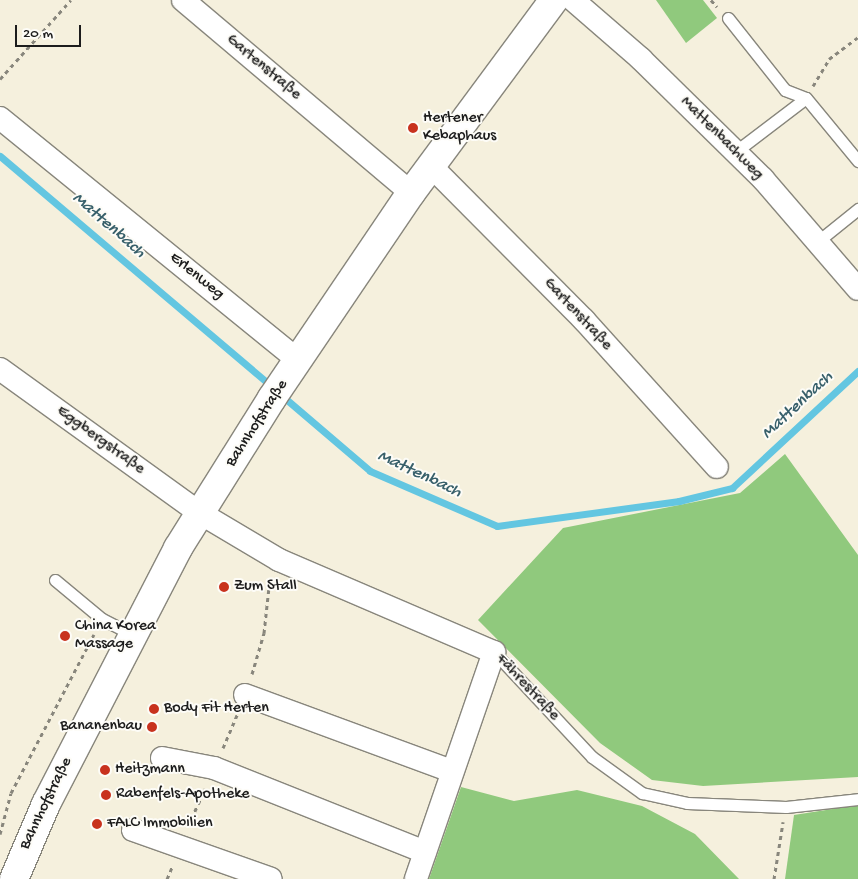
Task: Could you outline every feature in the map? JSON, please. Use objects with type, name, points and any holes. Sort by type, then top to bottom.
[{"type":"street","name":"Gartenstraße","points":[[183,0],[411,193]]},
{"type":"street","name":"Bahnhofstraße","points":[[14,879],[46,804],[133,635],[200,513],[272,398],[411,193],[554,0]]},
{"type":"street","name":"Mattenbachweg","points":[[572,0],[641,59],[735,152],[858,289]]},
{"type":"street","name":"Erlenweg","points":[[0,118],[294,368]]},
{"type":"street","name":"Gartenstraße","points":[[432,167],[584,320],[717,467]]},
{"type":"street","name":"Eggbergstraße","points":[[0,369],[200,513]]},
{"type":"street","name":"Fährestraße","points":[[200,513],[279,560],[494,652]]},
{"type":"street","points":[[416,879],[494,652]]},
{"type":"street","points":[[245,695],[452,771]]},
{"type":"street","points":[[162,758],[214,768],[425,852]]},
{"type":"street","points":[[132,830],[178,848],[270,879]]},
{"type":"lane","points":[[728,18],[785,90],[806,98],[858,161]]},
{"type":"lane","points":[[735,152],[806,98]]},
{"type":"lane","points":[[817,242],[858,208]]},
{"type":"lane","points":[[55,580],[102,619],[133,635]]},
{"type":"lane","name":"Fährestraße","points":[[494,652],[592,758],[642,793],[687,803],[786,807],[858,799]]},
{"type":"path","points":[[0,79],[71,0]]},
{"type":"path","points":[[806,98],[829,59],[858,37]]},
{"type":"path","points":[[167,879],[178,848],[245,695],[264,633],[266,586],[279,560]]},
{"type":"path","points":[[0,834],[12,794],[102,619]]},
{"type":"path","points":[[774,879],[786,807]]},
{"type":"green space","points":[[656,0],[703,0],[717,18],[686,43]]},
{"type":"green space","points":[[785,454],[858,555],[858,777],[703,786],[652,780],[600,743],[478,620],[563,528],[740,493]]},
{"type":"green space","points":[[461,787],[514,801],[577,790],[642,806],[695,834],[739,879],[429,879]]},
{"type":"green space","points":[[858,805],[858,879],[785,879],[794,815]]},
{"type":"waterway","name":"Mattenbach","points":[[0,156],[272,387]]},
{"type":"waterway","name":"Mattenbach","points":[[280,394],[370,471],[497,526],[679,501],[732,488],[858,371]]},
{"type":"place","name":"Hertener Kebaphaus","points":[[413,128]]},
{"type":"place","name":"Zum Stall","points":[[224,587]]},
{"type":"place","name":"China Korea Massage","points":[[65,636]]},
{"type":"place","name":"Body Fit Herten","points":[[154,709]]},
{"type":"place","name":"Bananenbau","points":[[152,727]]},
{"type":"place","name":"Heitzmann","points":[[105,770]]},
{"type":"place","name":"Rabenfels-Apotheke","points":[[106,795]]},
{"type":"place","name":"FALC Immobilien","points":[[97,824]]}]
